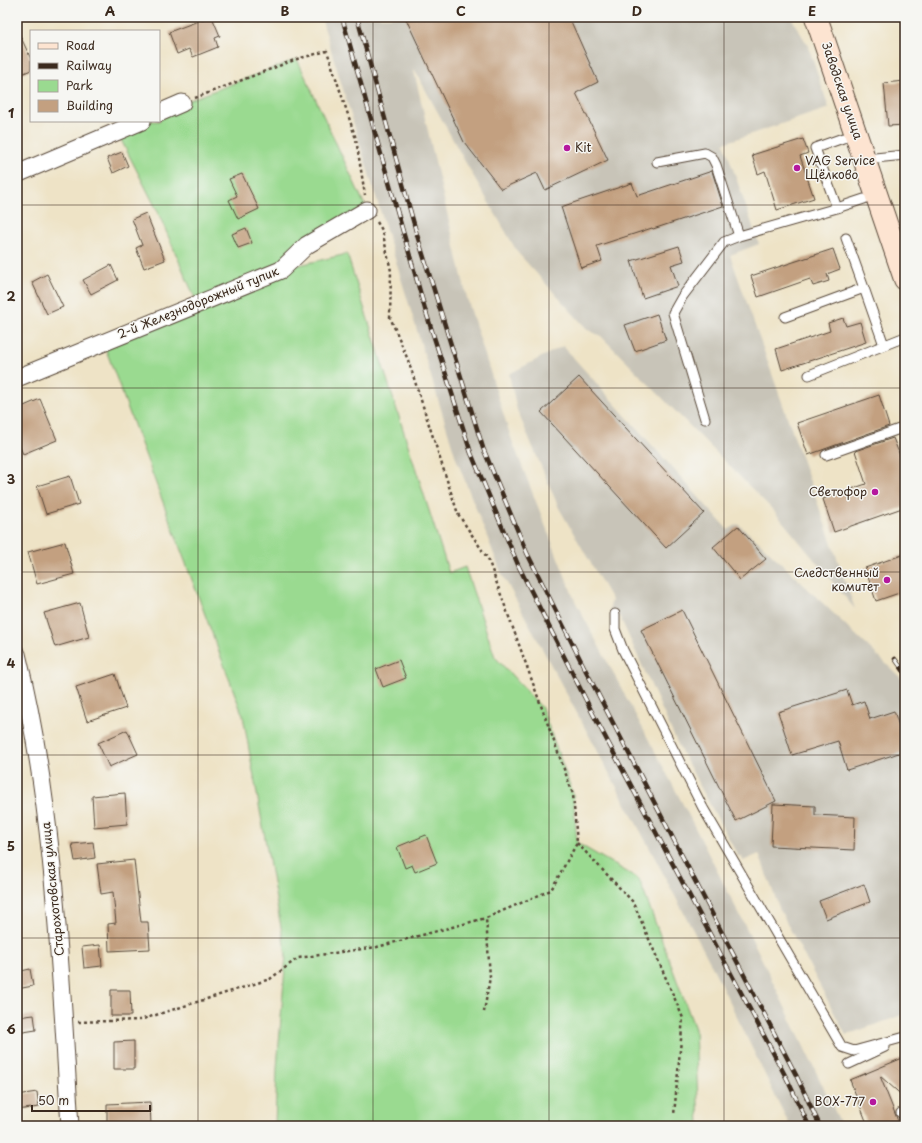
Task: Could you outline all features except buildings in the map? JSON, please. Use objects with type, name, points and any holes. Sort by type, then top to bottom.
[{"type":"main road","name":"Заводская улица","points":[[816,17],[905,280]]},
{"type":"street","points":[[160,113],[182,103]]},
{"type":"street","points":[[17,174],[140,122]]},
{"type":"street","name":"2-й Железнодорожный тупик","points":[[17,378],[281,270],[307,245],[367,210]]},
{"type":"street","name":"Старохотовская улица","points":[[17,654],[24,682],[42,783],[57,918],[70,1126]]},
{"type":"lane","points":[[837,208],[815,148],[843,138]]},
{"type":"lane","points":[[656,162],[705,153],[712,157],[739,236]]},
{"type":"lane","points":[[864,159],[905,155]]},
{"type":"lane","points":[[705,420],[673,313],[682,297],[724,242],[739,236],[864,199]]},
{"type":"lane","points":[[846,238],[884,345]]},
{"type":"lane","points":[[785,317],[864,288]]},
{"type":"lane","points":[[809,375],[905,337]]},
{"type":"lane","points":[[826,455],[905,427]]},
{"type":"lane","points":[[615,614],[615,629],[623,650],[703,808],[842,1047],[854,1051],[905,1038]]},
{"type":"lane","points":[[849,1064],[905,1038]]},
{"type":"path","points":[[64,1023],[140,1020],[270,979],[298,958],[378,947],[486,918],[551,890],[577,843],[573,794],[488,559],[458,514],[408,360],[390,317],[391,271],[382,230],[367,210],[356,139],[327,51],[297,59],[182,103]]},
{"type":"path","points":[[577,843],[634,902],[683,1018],[674,1115]]},
{"type":"path","points":[[484,1012],[490,977],[486,918]]},
{"type":"shaded area","points":[[321,17],[791,17],[808,46],[829,108],[724,143],[759,244],[730,255],[855,609],[774,511],[601,336],[588,330],[518,253],[413,67],[467,298],[511,438],[575,601],[686,810],[758,951],[842,1126],[790,1126],[714,970],[501,572],[456,458]]},
{"type":"shaded area","points":[[563,346],[728,530],[738,524],[759,542],[905,682],[905,1014],[846,1035],[780,910],[759,854],[743,861],[742,857],[738,856],[680,749],[620,617],[609,611],[612,600],[559,508],[517,410],[509,374]]},
{"type":"green space","points":[[297,59],[367,210],[282,269],[347,254],[449,573],[465,567],[495,657],[542,708],[573,794],[577,843],[639,879],[695,1029],[699,1126],[275,1126],[277,1068],[286,955],[243,716],[103,342],[197,303],[157,210],[117,132],[140,122],[160,122],[160,120],[182,103]]},
{"type":"railway","points":[[342,17],[425,309],[471,453],[519,567],[593,714],[787,1079],[809,1126]]},
{"type":"railway","points":[[357,17],[417,235],[483,448],[527,553],[586,671],[796,1075],[820,1126]]},
{"type":"railway","points":[[895,659],[905,673]]},
{"type":"place","name":"Kit","points":[[567,148]]},
{"type":"place","name":"VAG Service Щёлково","points":[[797,168]]},
{"type":"place","name":"Светофор","points":[[875,492]]},
{"type":"place","name":"Следственный комитет","points":[[887,580]]},
{"type":"place","name":"ВОХ-777","points":[[873,1102]]}]
